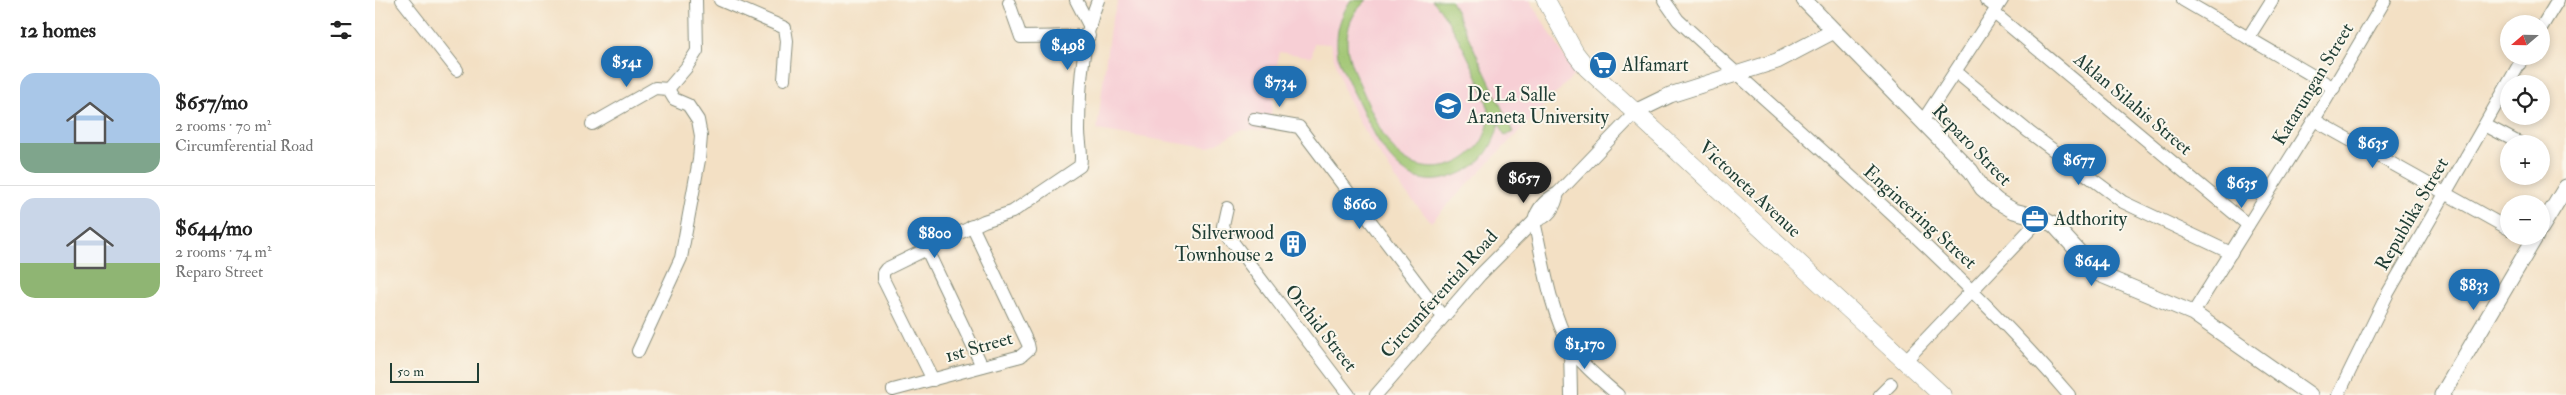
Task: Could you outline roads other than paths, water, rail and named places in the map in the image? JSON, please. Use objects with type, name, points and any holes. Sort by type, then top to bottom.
[{"type":"main road","name":"Victoneta Avenue","points":[[1546,0],[1575,53],[1587,68],[1637,111],[1770,238],[1907,360],[1942,395]]},
{"type":"street","points":[[402,0],[457,70]]},
{"type":"street","points":[[668,88],[686,68],[697,51],[697,0]]},
{"type":"street","points":[[720,0],[785,28],[787,41],[784,79]]},
{"type":"street","points":[[1076,0],[1090,31]]},
{"type":"street","points":[[933,380],[883,279],[883,272],[926,248],[972,226],[1012,212],[1080,166],[1081,77],[1098,0]]},
{"type":"street","name":"Engineering Street","points":[[1664,0],[1673,15],[1973,290],[2024,343],[2069,395]]},
{"type":"street","name":"Reparo Street","points":[[1804,0],[1971,172],[1982,188],[1997,201],[2037,222],[2054,225],[2065,234],[2090,266],[2099,274],[2193,313],[2310,395]]},
{"type":"street","name":"Aklan Silahis Street","points":[[1986,0],[1998,7],[2248,225]]},
{"type":"street","points":[[2183,0],[2333,88]]},
{"type":"street","points":[[2248,38],[2273,0]]},
{"type":"street","name":"Katarungan Street","points":[[2193,313],[2314,120],[2385,0]]},
{"type":"street","points":[[2549,15],[2558,0]]},
{"type":"street","points":[[1009,3],[1021,37],[1090,31]]},
{"type":"street","points":[[1922,122],[1998,7]]},
{"type":"street","name":"Circumferential Road","points":[[1376,395],[1480,275],[1533,221],[1543,219],[1556,206],[1558,193],[1637,111],[1669,95],[1737,75],[1777,60],[1833,32]]},
{"type":"street","name":"Republika Street","points":[[2338,395],[2388,293],[2519,65]]},
{"type":"street","points":[[1956,72],[2029,132],[2123,202],[2231,253]]},
{"type":"street","points":[[591,124],[650,90],[662,87],[668,88]]},
{"type":"street","points":[[638,351],[681,258],[699,160],[701,136],[698,120],[688,105],[674,99],[668,88]]},
{"type":"street","points":[[1254,119],[1299,127],[1443,317]]},
{"type":"street","points":[[2314,120],[2500,224]]},
{"type":"street","points":[[2485,125],[2504,135]]},
{"type":"street","points":[[2550,213],[2566,186]]},
{"type":"street","name":"Orchid Street","points":[[1227,208],[1223,226],[1225,232],[1349,395]]},
{"type":"street","points":[[1533,221],[1559,322],[1570,347],[1594,374],[1619,395]]},
{"type":"street","points":[[1907,360],[2037,222]]},
{"type":"street","name":"1st Street","points":[[893,390],[1021,356],[1029,350],[1028,344],[972,226]]},
{"type":"street","points":[[2442,395],[2527,245]]},
{"type":"street","points":[[926,248],[982,366]]},
{"type":"street","points":[[1570,347],[1571,395]]},
{"type":"street","points":[[1880,395],[1891,384]]},
{"type":"place","name":"Alfamart","points":[[1603,65]]},
{"type":"place","name":"De La Salle Araneta University","points":[[1448,106]]},
{"type":"place","name":"Adthority","points":[[2035,219]]},
{"type":"place","name":"Silverwood Townhouse 2","points":[[1293,244]]}]
